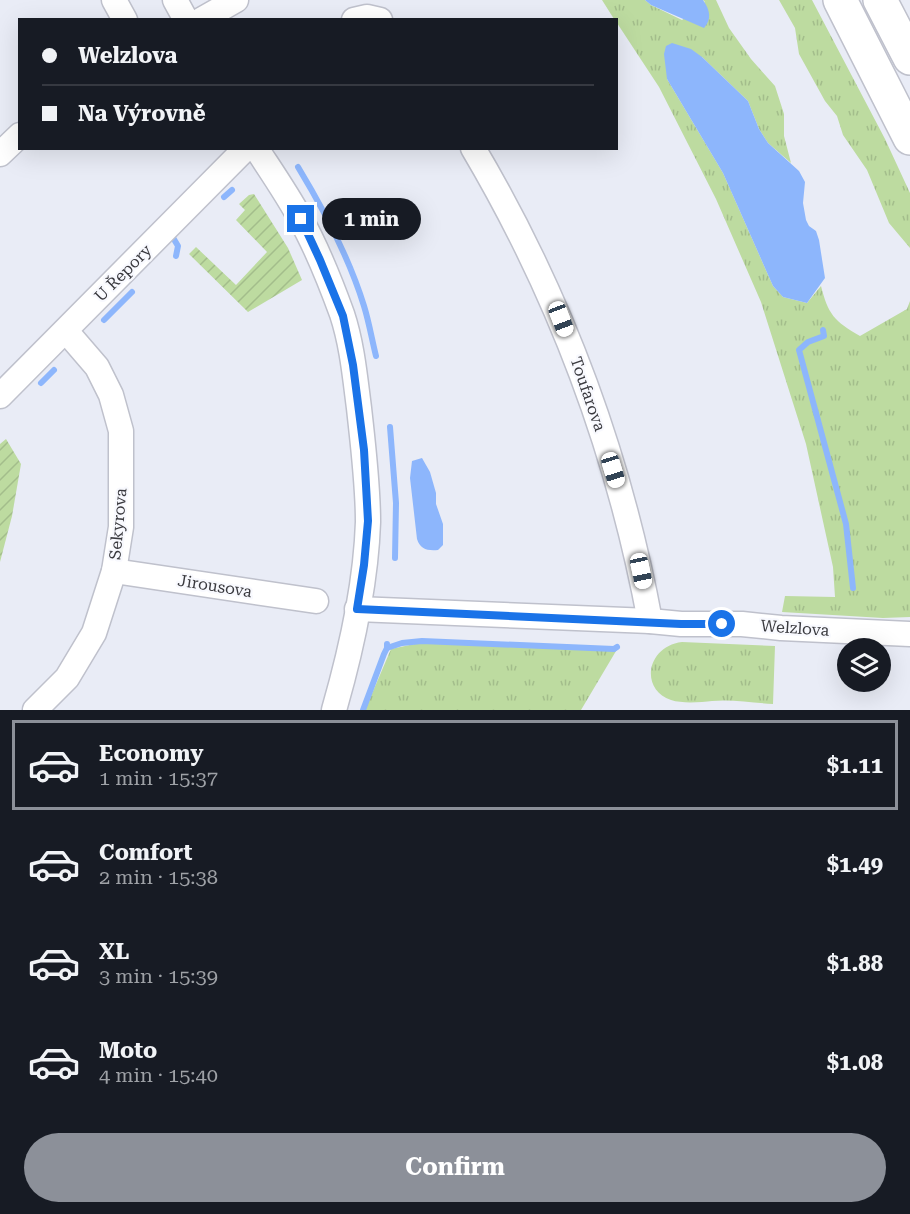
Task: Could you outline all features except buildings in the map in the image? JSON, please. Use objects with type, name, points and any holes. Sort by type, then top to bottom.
[{"type":"main road","points":[[840,0],[910,138]]},
{"type":"main road","points":[[880,0],[910,58]]},
{"type":"street","points":[[114,0],[124,18]]},
{"type":"street","points":[[175,0],[185,18]]},
{"type":"street","points":[[204,18],[236,0]]},
{"type":"street","points":[[0,154],[18,137]]},
{"type":"street","name":"U Řepory","points":[[0,396],[244,150]]},
{"type":"street","points":[[257,150],[301,219],[320,260],[343,316],[353,365],[364,450],[368,521],[357,609],[334,710]]},
{"type":"street","name":"Toufarova","points":[[474,150],[526,244],[561,319],[582,375],[625,508],[650,621]]},
{"type":"street","name":"Sekyrova","points":[[35,710],[68,678],[94,633],[114,571],[121,527],[121,431],[111,395],[97,367],[66,331]]},
{"type":"street","name":"Jirousova","points":[[114,571],[316,601]]},
{"type":"street","name":"Welzlova","points":[[357,609],[681,624],[742,624],[910,634]]},
{"type":"green space","points":[[602,0],[645,0],[682,20],[705,2],[703,0],[716,0],[729,28],[751,59],[775,86],[784,114],[784,136],[791,163],[768,143],[759,129],[748,101],[702,57],[667,79],[723,173],[773,286],[783,297],[807,303],[821,286],[826,304],[833,316],[860,336],[907,309],[910,301],[910,617],[883,618],[782,612],[785,596],[835,597],[833,567],[806,444],[761,302],[716,199],[659,87],[618,25],[618,18],[613,18]]},
{"type":"green space","points":[[779,0],[812,0],[885,139],[910,193],[910,248],[889,223],[867,170],[843,135],[837,116],[825,101],[799,54],[795,28]]},
{"type":"green space","points":[[254,194],[288,248],[302,280],[248,312],[189,254],[196,247],[236,285],[267,252],[236,220],[245,210],[239,204],[249,195]]},
{"type":"green space","points":[[6,439],[21,464],[12,516],[0,562],[0,444]]},
{"type":"green space","points":[[438,639],[504,647],[619,646],[581,710],[365,710],[391,649]]},
{"type":"green space","points":[[682,642],[775,646],[773,704],[727,700],[681,702],[661,695],[654,687],[651,668],[661,651],[670,645]]},
{"type":"water","points":[[645,0],[703,0],[709,11],[709,18],[704,28],[651,5]]},
{"type":"water","points":[[672,43],[691,49],[702,57],[748,101],[759,129],[768,143],[799,171],[805,182],[803,203],[806,220],[809,226],[816,231],[819,240],[825,278],[807,303],[783,297],[773,286],[723,173],[667,79],[664,54],[666,46]]},
{"type":"water","points":[[422,458],[430,472],[436,493],[436,504],[443,524],[443,545],[438,550],[424,549],[417,539],[410,478],[412,461]]},
{"type":"waterway","points":[[298,167],[326,217],[351,270],[366,312],[376,356]]},
{"type":"waterway","points":[[224,197],[232,190]]},
{"type":"waterway","points":[[172,236],[178,246],[176,256]]},
{"type":"waterway","points":[[104,320],[132,292]]},
{"type":"waterway","points":[[823,330],[824,336],[808,342],[799,350],[846,524],[853,588]]},
{"type":"waterway","points":[[41,383],[54,370]]},
{"type":"waterway","points":[[390,427],[396,503],[395,558]]},
{"type":"waterway","points":[[387,648],[402,643],[422,641],[614,649],[617,647]]},
{"type":"waterway","points":[[363,710],[387,644]]},
{"type":"route","points":[[301,219],[343,316],[353,365],[364,450],[368,521],[357,609],[722,624]]}]
